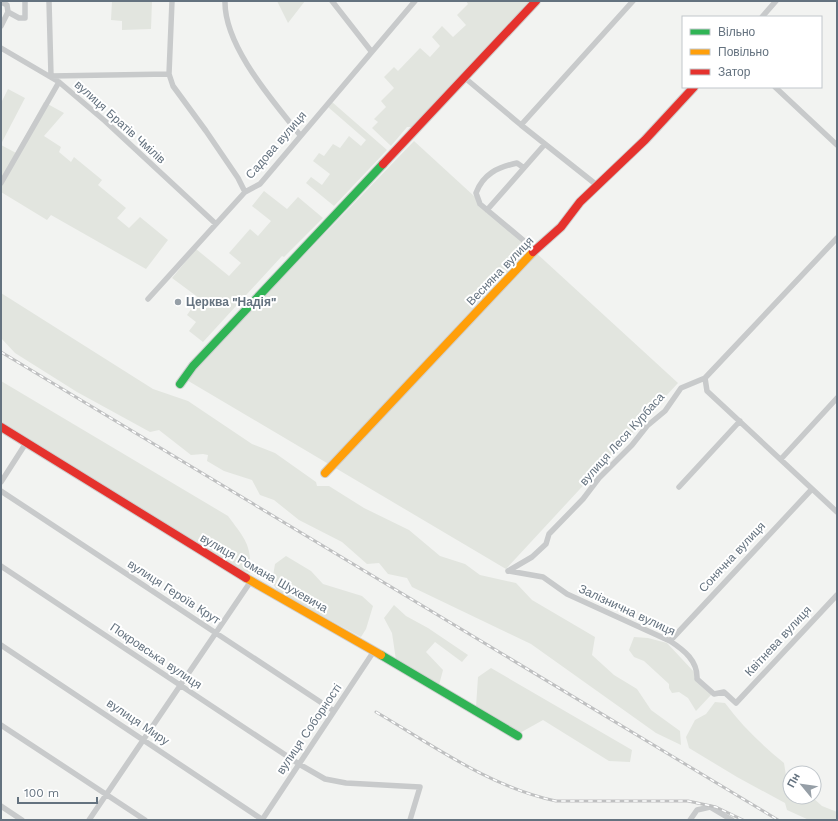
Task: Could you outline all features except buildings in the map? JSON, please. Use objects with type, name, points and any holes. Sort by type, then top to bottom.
[{"type":"street","points":[[8,12],[18,18],[25,18],[24,1]]},
{"type":"street","points":[[49,1],[50,76],[169,74]]},
{"type":"street","points":[[172,1],[169,74],[173,86],[238,178],[245,192]]},
{"type":"street","points":[[224,1],[227,23],[252,72],[300,135]]},
{"type":"street","points":[[332,1],[371,51]]},
{"type":"street","name":"Садова вулиця","points":[[148,299],[245,192],[260,184],[371,51],[415,1]]},
{"type":"street","points":[[180,384],[193,366],[536,1]]},
{"type":"street","points":[[521,125],[633,1]]},
{"type":"street","points":[[763,16],[776,1]]},
{"type":"street","points":[[1,2],[7,5],[8,12],[1,26]]},
{"type":"street","name":"вулиця Братів Чмілів","points":[[1,48],[59,82],[105,121],[216,224]]},
{"type":"street","points":[[464,78],[598,186]]},
{"type":"street","points":[[1,183],[59,82]]},
{"type":"street","name":"Весняна вулиця","points":[[325,473],[535,250],[561,227],[580,202],[645,140],[693,88]]},
{"type":"street","points":[[777,88],[837,145]]},
{"type":"street","points":[[487,210],[545,144]]},
{"type":"street","points":[[524,168],[516,164],[499,167],[480,182],[476,193],[480,204],[535,250]]},
{"type":"street","name":"вулиця Леся Курбаса","points":[[508,571],[532,557],[546,544],[549,534],[583,499],[599,478],[632,445],[647,426],[665,411],[681,388],[705,378],[837,238]]},
{"type":"street","points":[[705,378],[707,391],[837,512]]},
{"type":"street","points":[[781,459],[837,398]]},
{"type":"street","points":[[679,487],[740,421]]},
{"type":"street","name":"вулиця Романа Шухевича","points":[[1,427],[251,581],[374,651],[518,736]]},
{"type":"street","points":[[1,482],[26,443]]},
{"type":"street","name":"Сонячна вулиця","points":[[670,641],[812,489]]},
{"type":"street","name":"вулиця Героїв Крут","points":[[1,491],[334,711]]},
{"type":"street","name":"Покровська вулиця","points":[[1,566],[299,764],[325,779],[339,782],[420,787],[410,820]]},
{"type":"street","name":"Залізнична вулиця","points":[[508,571],[543,576],[566,594],[670,641],[681,648],[693,661],[697,670],[697,679],[714,694],[724,692],[736,703]]},
{"type":"street","points":[[89,820],[251,581]]},
{"type":"street","name":"Квітнева вулиця","points":[[736,703],[837,595]]},
{"type":"street","name":"вулиця Миру","points":[[1,644],[263,820]]},
{"type":"street","name":"вулиця Соборності","points":[[263,820],[374,651]]},
{"type":"street","points":[[1,725],[145,820]]},
{"type":"street","points":[[1,806],[22,820]]},
{"type":"street","points":[[690,820],[697,810],[710,807],[732,820]]},
{"type":"shaded area","points":[[112,1],[152,1],[151,29],[122,30],[122,21],[111,20]]},
{"type":"shaded area","points":[[277,1],[305,1],[288,23]]},
{"type":"shaded area","points":[[466,1],[530,1],[412,127],[407,127],[391,146],[372,128],[378,122],[374,119],[386,107],[381,101],[394,88],[384,77],[394,67],[398,71],[420,48],[430,57],[440,46],[432,37],[442,26],[453,37],[466,25],[457,15],[468,4]]},
{"type":"shaded area","points":[[8,89],[25,98],[1,144],[1,103]]},
{"type":"shaded area","points":[[44,102],[64,113],[44,136],[61,147],[59,152],[71,162],[74,157],[102,180],[98,185],[126,208],[117,218],[129,228],[140,217],[168,240],[146,269],[51,215],[47,220],[1,192],[1,145],[16,153]]},
{"type":"shaded area","points":[[332,102],[387,150],[334,206],[306,183],[311,177],[322,185],[330,174],[313,161],[319,153],[324,156],[333,144],[340,148],[349,136],[361,146],[366,140],[328,107]]},
{"type":"shaded area","points":[[414,141],[678,383],[506,569],[185,379]]},
{"type":"shaded area","points":[[264,191],[287,209],[298,197],[323,218],[284,257],[282,256],[203,342],[189,331],[196,322],[187,315],[199,298],[172,278],[196,249],[229,276],[241,263],[229,253],[250,229],[258,236],[271,221],[252,206]]},
{"type":"shaded area","points":[[1,293],[153,389],[188,401],[252,444],[275,453],[316,482],[317,486],[329,486],[364,508],[409,530],[440,556],[465,564],[480,575],[516,583],[532,600],[595,637],[592,655],[614,675],[637,689],[651,710],[680,731],[681,745],[656,733],[531,644],[412,587],[407,578],[388,574],[379,563],[367,564],[342,542],[299,520],[274,500],[260,495],[252,480],[224,471],[207,461],[208,455],[191,455],[159,430],[150,432],[77,392],[15,353],[1,338]]},
{"type":"shaded area","points":[[1,381],[228,516],[246,542],[250,555],[250,573],[240,570],[1,424]]},
{"type":"shaded area","points":[[286,556],[311,571],[323,584],[362,596],[373,606],[366,629],[361,637],[278,592],[272,582],[275,564]]},
{"type":"shaded area","points":[[394,605],[406,616],[428,628],[468,655],[462,662],[435,642],[426,652],[443,670],[439,685],[396,660],[392,633],[384,618]]},
{"type":"shaded area","points":[[634,637],[648,638],[667,643],[710,689],[711,695],[696,711],[688,698],[679,692],[672,693],[669,688],[669,684],[644,661],[634,657],[629,650]]},
{"type":"shaded area","points":[[491,668],[632,750],[630,762],[609,761],[543,720],[518,734],[476,707],[478,677]]},
{"type":"shaded area","points":[[715,702],[725,703],[738,720],[784,763],[784,765],[782,765],[782,801],[737,777],[689,748],[686,737],[695,720],[706,714]]},
{"type":"shaded area","points":[[786,805],[821,805],[837,812],[837,820],[809,820],[787,810]]},
{"type":"railway","points":[[1,352],[778,820]]},
{"type":"railway","points":[[376,712],[485,776],[532,795],[556,801],[688,801],[716,807],[743,820]]},
{"type":"traffic: fast","points":[[180,384],[193,366],[383,164]]},
{"type":"traffic: fast","points":[[381,655],[518,736]]},
{"type":"traffic: slow","points":[[325,473],[533,252]]},
{"type":"traffic: slow","points":[[246,578],[381,655]]},
{"type":"traffic: jam","points":[[383,164],[536,1]]},
{"type":"traffic: jam","points":[[533,252],[561,227],[580,202],[645,140],[693,88]]},
{"type":"traffic: jam","points":[[1,427],[246,578]]},
{"type":"place","name":"Церква \"Надія\"","points":[[178,302]]}]
